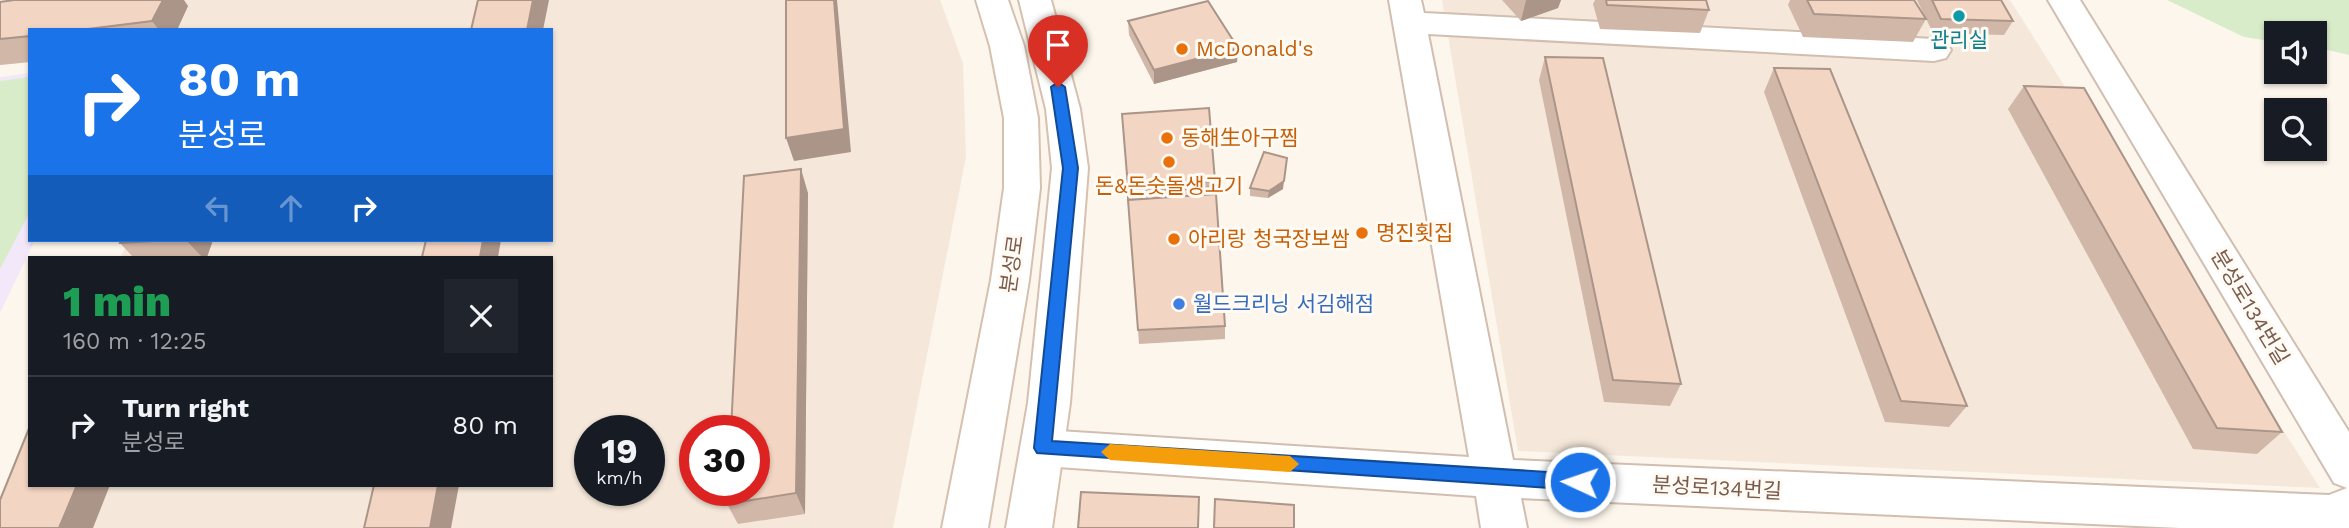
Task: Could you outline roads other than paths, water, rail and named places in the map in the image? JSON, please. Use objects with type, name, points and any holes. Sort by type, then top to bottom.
[{"type":"street","name":"분성로","points":[[965,528],[1010,280],[1022,188],[1021,118],[1007,46],[992,0]]},
{"type":"street","points":[[1029,528],[1043,448],[1070,168],[1063,109],[1035,0]]},
{"type":"street","name":"분성로134번길","points":[[2064,0],[2349,470]]},
{"type":"street","points":[[1504,528],[1497,478],[1407,12],[1934,50]]},
{"type":"street","name":"분성로134번길","points":[[1043,448],[1497,478],[2332,515],[2349,507]]},
{"type":"place","name":"관리실","points":[[1959,16]]},
{"type":"place","name":"McDonald's","points":[[1182,49]]},
{"type":"place","name":"동해生아구찜","points":[[1167,138]]},
{"type":"place","name":"돈&돈숫돌생고기","points":[[1169,162]]},
{"type":"place","name":"명진횟집","points":[[1362,233]]},
{"type":"place","name":"아리랑 청국장보쌈","points":[[1174,239]]},
{"type":"place","name":"월드크리닝 서김해점","points":[[1179,304]]}]
